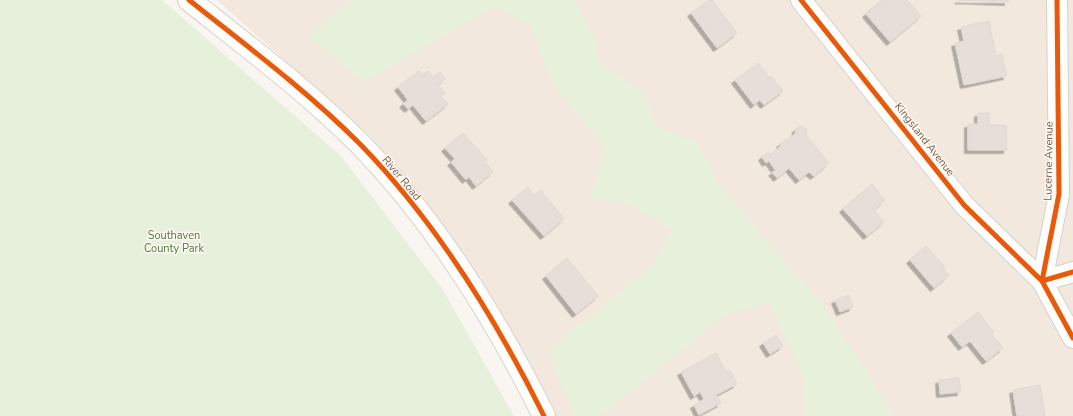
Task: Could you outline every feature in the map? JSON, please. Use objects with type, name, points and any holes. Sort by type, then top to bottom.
[{"type":"street","name":"River Road","points":[[189,0],[297,87],[382,167],[425,221],[467,281],[528,383],[544,416]]},
{"type":"street","name":"Kingsland Avenue","points":[[802,0],[964,205],[1042,281]]},
{"type":"street","name":"Lucerne Avenue","points":[[1042,281],[1060,194],[1057,0]]},
{"type":"street","points":[[1073,272],[1042,281],[1073,338]]},
{"type":"shaded area","points":[[217,0],[1073,0],[1073,416],[549,416],[423,200],[371,137]]},
{"type":"green space","name":"Southaven County Park","points":[[0,0],[162,0],[341,156],[443,290],[514,416],[0,416]]},
{"type":"green space","points":[[351,0],[573,0],[594,35],[599,62],[648,97],[654,125],[698,144],[719,184],[770,245],[819,300],[894,416],[805,416],[803,375],[769,303],[728,313],[600,416],[574,416],[548,350],[654,264],[672,229],[623,201],[591,200],[604,146],[553,85],[530,25],[495,6],[364,82],[308,36]]},
{"type":"building","points":[[709,0],[712,0],[737,33],[717,48],[691,13]]},
{"type":"building","points":[[882,0],[907,0],[921,16],[890,42],[866,14]]},
{"type":"building","points":[[958,0],[1008,0],[1008,2]]},
{"type":"building","points":[[989,21],[996,56],[1002,54],[1007,76],[964,85],[955,43],[964,41],[961,27]]},
{"type":"building","points":[[758,63],[783,91],[764,105],[760,100],[754,105],[735,80]]},
{"type":"building","points":[[419,71],[422,75],[428,71],[433,77],[440,72],[445,79],[438,85],[445,93],[441,96],[448,104],[426,121],[413,105],[408,109],[403,104],[408,100],[398,87]]},
{"type":"building","points":[[978,113],[989,113],[989,125],[1006,125],[1007,150],[968,150],[968,124],[978,124]]},
{"type":"building","points":[[800,126],[807,130],[806,135],[829,163],[814,176],[809,172],[799,180],[789,168],[777,178],[772,172],[776,171],[769,161],[766,163],[762,157],[768,152],[770,155],[781,146],[780,144],[795,134],[796,129]]},
{"type":"building","points":[[463,133],[487,160],[485,162],[493,172],[476,186],[469,177],[466,180],[451,162],[455,159],[445,148]]},
{"type":"building","points":[[872,184],[885,200],[874,210],[884,222],[867,236],[843,209]]},
{"type":"building","points":[[528,187],[534,195],[541,190],[564,219],[544,236],[512,200]]},
{"type":"building","points":[[926,246],[945,267],[943,269],[949,275],[934,288],[910,260]]},
{"type":"building","points":[[567,258],[598,296],[576,314],[546,276]]},
{"type":"building","points":[[849,295],[853,307],[840,312],[835,300]]},
{"type":"building","points":[[978,312],[994,332],[992,334],[1003,348],[986,361],[970,341],[962,347],[951,333]]},
{"type":"building","points":[[776,335],[783,346],[770,354],[763,343]]},
{"type":"building","points":[[716,353],[726,372],[730,370],[737,384],[716,395],[721,403],[699,415],[694,405],[704,399],[700,392],[694,396],[681,372]]},
{"type":"building","points":[[959,378],[961,392],[940,394],[939,380]]},
{"type":"building","points":[[1040,385],[1045,416],[1017,416],[1013,390]]},
{"type":"cycle path","points":[[189,0],[276,69],[340,124],[388,174],[439,239],[485,308],[544,416]]},
{"type":"cycle path","points":[[801,0],[964,205],[1042,281],[1073,272]]},
{"type":"cycle path","points":[[1057,0],[1059,194],[1042,281],[1073,338]]}]
